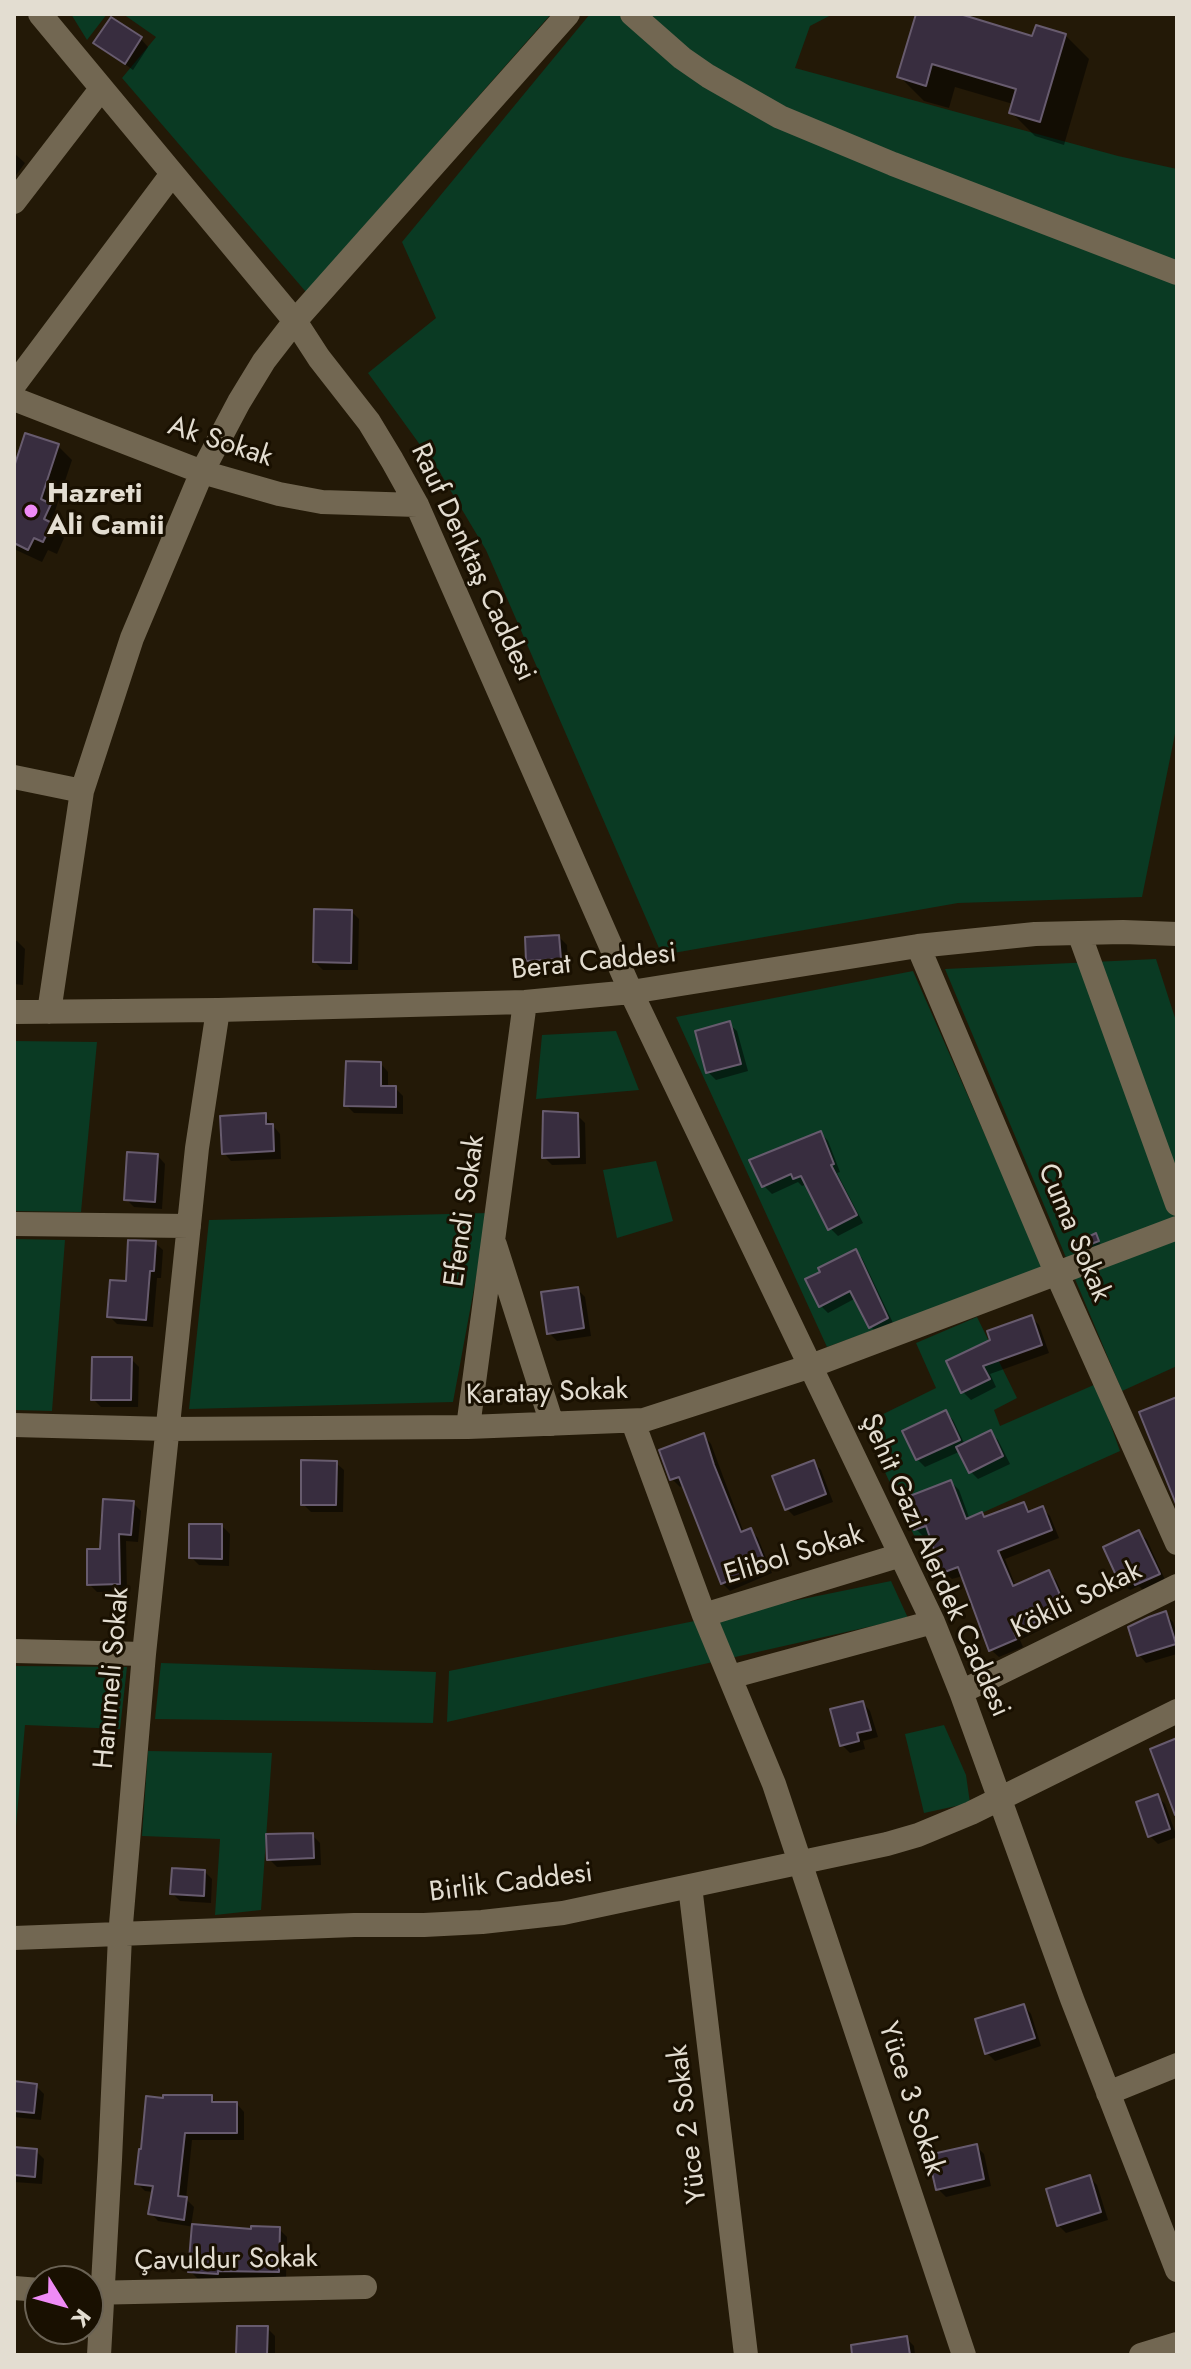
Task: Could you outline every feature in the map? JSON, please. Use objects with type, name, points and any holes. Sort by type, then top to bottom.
[{"type":"street","name":"Rauf Denktaş Caddesi","points":[[40,14],[295,321],[319,358],[369,422],[417,505],[631,992]]},
{"type":"street","points":[[49,1012],[82,791],[132,638],[202,472],[264,361],[295,321],[568,14]]},
{"type":"street","points":[[632,14],[682,58],[780,117],[893,164],[1177,273]]},
{"type":"street","points":[[14,202],[101,89]]},
{"type":"street","points":[[14,385],[172,174]]},
{"type":"street","name":"Ak Sokak","points":[[14,399],[202,472],[279,494],[322,502],[417,505]]},
{"type":"street","points":[[14,777],[82,791]]},
{"type":"street","points":[[1079,933],[1177,1204]]},
{"type":"street","name":"Berat Caddesi","points":[[14,1012],[525,1002],[631,992],[918,946],[1035,934],[1177,934]]},
{"type":"street","name":"Cuma Sokak","points":[[918,946],[1056,1272],[1177,1543]]},
{"type":"street","name":"Şehit Gazi Alerdek Caddesi","points":[[631,992],[933,1622],[1177,2270]]},
{"type":"street","name":"Efendi Sokak","points":[[468,1427],[525,1002]]},
{"type":"street","name":"Hanımeli Sokak","points":[[97,2265],[144,1654],[197,1148],[218,1010]]},
{"type":"street","points":[[14,1224],[189,1226]]},
{"type":"street","name":"Karatay Sokak","points":[[14,1425],[168,1429],[468,1427],[633,1422],[673,1412],[811,1366],[1177,1228]]},
{"type":"street","points":[[493,1239],[552,1424]]},
{"type":"street","name":"Yüce 3 Sokak","points":[[633,1422],[704,1615],[774,1784],[964,2355]]},
{"type":"street","name":"Elibol Sokak","points":[[704,1615],[901,1555]]},
{"type":"street","name":"Köklü Sokak","points":[[961,1692],[1177,1586]]},
{"type":"street","points":[[730,1677],[933,1622]]},
{"type":"street","points":[[14,1651],[144,1654]]},
{"type":"street","name":"Birlik Caddesi","points":[[14,1938],[482,1922],[563,1913],[918,1835],[1000,1799],[1177,1711]]},
{"type":"street","name":"Yüce 2 Sokak","points":[[690,1886],[746,2355]]},
{"type":"street","points":[[1108,2093],[1177,2065]]},
{"type":"street","name":"Çavuldur Sokak","points":[[104,2293],[365,2287]]},
{"type":"street","points":[[1141,2355],[1177,2344]]},
{"type":"green space","points":[[71,14],[107,14],[87,40]]},
{"type":"green space","points":[[123,14],[551,14],[306,292],[122,78],[156,37]]},
{"type":"green space","points":[[590,14],[833,14],[810,26],[795,68],[1118,156],[1177,169],[1177,724],[1142,897],[958,903],[662,955],[486,550],[439,471],[368,373],[436,318],[402,242]]},
{"type":"green space","points":[[1156,959],[1177,1024],[1177,1366],[1122,1391],[945,969]]},
{"type":"green space","points":[[913,971],[1044,1269],[827,1347],[676,1017]]},
{"type":"green space","points":[[616,1031],[639,1090],[536,1099],[542,1035]]},
{"type":"green space","points":[[14,1041],[97,1042],[81,1212],[14,1211]]},
{"type":"green space","points":[[656,1161],[673,1221],[617,1238],[603,1170]]},
{"type":"green space","points":[[488,1213],[453,1402],[189,1409],[209,1220]]},
{"type":"green space","points":[[14,1239],[65,1240],[52,1411],[14,1410]]},
{"type":"green space","points":[[977,1317],[1017,1398],[994,1410],[1000,1426],[1096,1384],[1120,1451],[917,1542],[863,1424],[936,1388],[916,1343]]},
{"type":"green space","points":[[891,1581],[908,1618],[447,1722],[449,1671]]},
{"type":"green space","points":[[161,1663],[436,1672],[433,1723],[155,1719]]},
{"type":"green space","points":[[14,1666],[127,1667],[120,1729],[25,1725],[14,1849]]},
{"type":"green space","points":[[944,1725],[966,1775],[970,1803],[924,1813],[905,1734]]},
{"type":"green space","points":[[148,1751],[272,1753],[261,1910],[215,1915],[220,1839],[142,1836]]},
{"type":"building","points":[[916,14],[960,14],[1032,36],[1036,25],[1066,34],[1040,122],[1009,113],[1016,89],[932,64],[926,86],[897,77]]},
{"type":"building","points":[[111,17],[142,37],[125,64],[93,43]]},
{"type":"building","points":[[25,433],[59,444],[41,499],[51,504],[44,519],[52,523],[43,542],[34,538],[28,550],[14,543],[14,467]]},
{"type":"building","points":[[314,909],[352,910],[351,963],[313,962]]},
{"type":"building","points":[[559,935],[561,959],[526,961],[525,937]]},
{"type":"building","points":[[730,1021],[741,1064],[706,1073],[695,1031]]},
{"type":"building","points":[[346,1061],[381,1062],[381,1086],[396,1086],[396,1107],[344,1106]]},
{"type":"building","points":[[543,1111],[578,1113],[579,1157],[542,1158]]},
{"type":"building","points":[[266,1113],[266,1124],[273,1124],[274,1151],[222,1154],[220,1116]]},
{"type":"building","points":[[821,1131],[834,1164],[831,1165],[857,1215],[828,1230],[801,1176],[793,1179],[791,1174],[762,1187],[749,1160]]},
{"type":"building","points":[[127,1152],[158,1154],[155,1202],[124,1200]]},
{"type":"building","points":[[1096,1233],[1099,1241],[1078,1249],[1076,1243]]},
{"type":"building","points":[[128,1240],[156,1241],[146,1320],[107,1317],[110,1280],[126,1281]]},
{"type":"building","points":[[856,1249],[888,1318],[869,1328],[850,1291],[819,1307],[805,1279],[820,1272],[818,1268]]},
{"type":"building","points":[[578,1287],[584,1328],[547,1334],[541,1292]]},
{"type":"building","points":[[1032,1315],[1042,1345],[983,1366],[990,1379],[961,1393],[946,1361],[990,1340],[987,1331]]},
{"type":"building","points":[[92,1357],[132,1357],[131,1400],[91,1400]]},
{"type":"building","points":[[1177,1397],[1177,1503],[1176,1504],[1139,1412]]},
{"type":"building","points":[[946,1410],[960,1440],[916,1460],[902,1431]]},
{"type":"building","points":[[991,1430],[1003,1456],[969,1473],[956,1447]]},
{"type":"building","points":[[704,1433],[741,1532],[751,1528],[766,1565],[721,1584],[679,1477],[670,1480],[659,1450]]},
{"type":"building","points":[[301,1460],[337,1461],[336,1505],[301,1505]]},
{"type":"building","points":[[814,1460],[826,1494],[785,1510],[772,1476]]},
{"type":"building","points":[[951,1480],[966,1519],[982,1512],[984,1517],[1024,1502],[1028,1512],[1043,1506],[1052,1530],[998,1551],[1013,1586],[1049,1570],[1065,1606],[1014,1632],[1017,1639],[989,1651],[958,1567],[942,1573],[926,1526],[914,1530],[902,1499]]},
{"type":"building","points":[[103,1499],[134,1501],[131,1535],[119,1534],[120,1584],[87,1585],[87,1549],[100,1549]]},
{"type":"building","points":[[189,1524],[222,1524],[222,1559],[189,1558]]},
{"type":"building","points":[[1139,1530],[1160,1574],[1135,1585],[1132,1579],[1120,1584],[1103,1547]]},
{"type":"building","points":[[1166,1611],[1176,1644],[1137,1656],[1128,1627]]},
{"type":"building","points":[[863,1701],[871,1730],[857,1733],[859,1741],[840,1746],[830,1709]]},
{"type":"building","points":[[1177,1738],[1177,1815],[1175,1815],[1150,1749]]},
{"type":"building","points":[[1158,1794],[1170,1829],[1148,1837],[1136,1802]]},
{"type":"building","points":[[313,1833],[314,1858],[267,1860],[266,1834]]},
{"type":"building","points":[[172,1868],[205,1870],[204,1896],[170,1894]]},
{"type":"building","points":[[1024,2004],[1035,2038],[985,2054],[975,2019]]},
{"type":"building","points":[[14,2081],[37,2084],[34,2113],[14,2111]]},
{"type":"building","points":[[163,2095],[212,2095],[212,2102],[237,2102],[237,2133],[185,2133],[178,2196],[187,2197],[184,2220],[148,2214],[153,2186],[135,2184],[146,2096],[163,2098]]},
{"type":"building","points":[[977,2144],[984,2179],[936,2190],[928,2155]]},
{"type":"building","points":[[14,2147],[37,2149],[35,2177],[14,2175]]},
{"type":"building","points":[[1090,2175],[1101,2212],[1057,2226],[1046,2189]]},
{"type":"building","points":[[192,2224],[251,2229],[251,2226],[280,2227],[279,2272],[188,2272]]},
{"type":"building","points":[[237,2326],[268,2326],[267,2355],[236,2355]]},
{"type":"building","points":[[907,2336],[910,2355],[852,2355],[851,2345]]},
{"type":"place","name":"Hazreti Ali Camii","points":[[31,511]]}]
